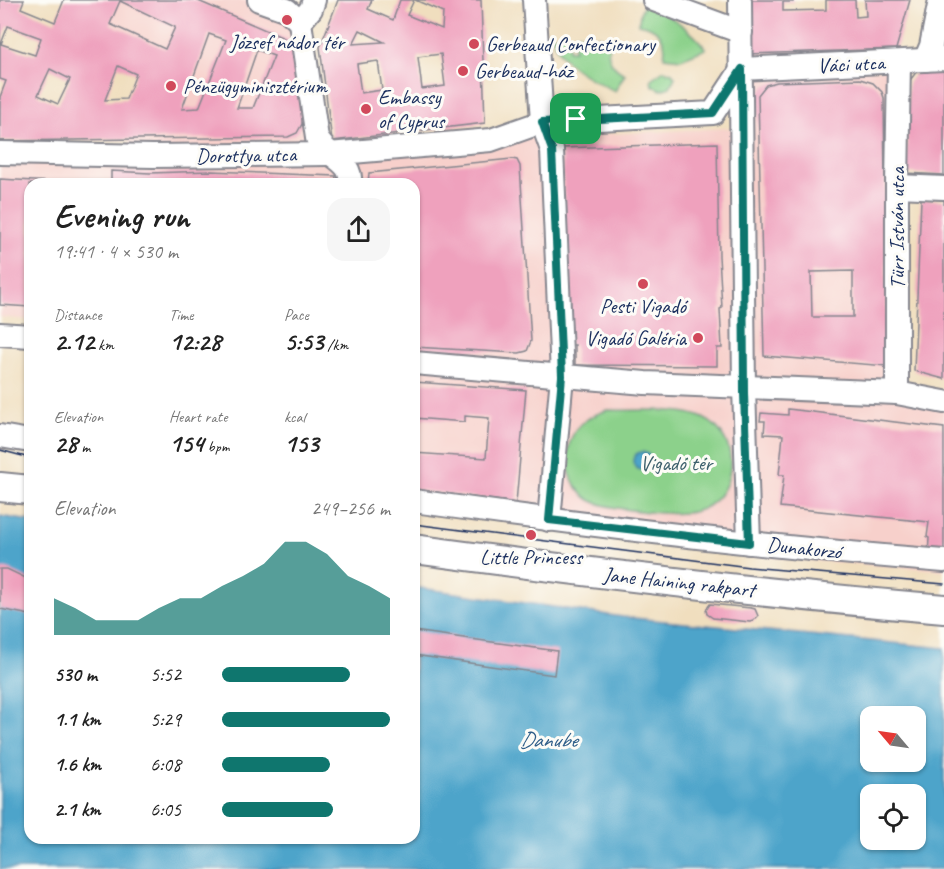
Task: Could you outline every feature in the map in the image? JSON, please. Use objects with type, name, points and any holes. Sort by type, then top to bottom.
[{"type":"main road","points":[[0,487],[24,489]]},
{"type":"main road","name":"Jane Haining rakpart","points":[[420,550],[694,584],[944,609]]},
{"type":"street","points":[[259,0],[287,10],[300,22],[317,138],[322,148],[346,165],[351,178]]},
{"type":"street","points":[[300,22],[311,9],[314,0]]},
{"type":"street","points":[[534,0],[542,122],[552,150],[562,376],[549,520]]},
{"type":"street","points":[[654,0],[741,32]]},
{"type":"street","points":[[740,0],[741,32],[750,69],[743,142],[744,388],[749,543]]},
{"type":"street","points":[[934,60],[931,46],[940,0]]},
{"type":"street","name":"Váci utca","points":[[750,69],[934,60]]},
{"type":"street","name":"Türr István utca","points":[[897,393],[897,186],[900,62]]},
{"type":"street","name":"Dorottya utca","points":[[0,153],[153,156],[329,154],[491,140],[542,122],[713,113],[750,69]]},
{"type":"street","points":[[897,186],[944,188]]},
{"type":"street","points":[[0,334],[24,336]]},
{"type":"street","points":[[420,364],[744,388],[897,393],[944,402]]},
{"type":"street","points":[[0,436],[24,440]]},
{"type":"street","name":"Dunakorzó","points":[[420,502],[549,520],[749,543],[944,561]]},
{"type":"shaded area","points":[[82,0],[253,0],[305,18],[326,148],[750,127],[753,73],[891,69],[889,385],[944,397],[944,570],[776,558],[420,509],[420,178],[24,178],[24,319],[0,317],[0,149],[126,147],[160,64],[105,42]]},
{"type":"green space","points":[[645,3],[678,23],[706,49],[681,59],[664,57],[664,44],[660,34],[639,24],[640,13]]},
{"type":"green space","points":[[568,34],[569,50],[574,50],[574,34],[598,36],[611,41],[608,52],[610,61],[625,74],[615,91],[577,70],[562,55],[552,36]]},
{"type":"green space","points":[[664,70],[675,77],[670,87],[661,90],[652,85],[651,79]]},
{"type":"green space","name":"Vigadó tér","points":[[608,410],[683,412],[703,418],[716,427],[725,439],[730,453],[727,483],[719,496],[708,506],[684,513],[657,513],[625,509],[590,500],[575,485],[571,475],[568,465],[570,443],[583,422]]},
{"type":"water","points":[[638,452],[646,452],[651,457],[649,468],[638,470],[633,465],[633,457]]},
{"type":"water","name":"Danube","points":[[0,516],[24,520],[24,844],[420,844],[420,588],[623,617],[944,648],[944,869],[0,869]]},
{"type":"building","points":[[0,0],[24,0],[21,8],[55,22],[64,0],[196,0],[291,41],[303,114],[302,124],[297,133],[288,137],[0,141],[0,97],[6,81],[0,79]],"holes":[[[120,1],[175,27],[165,49],[110,24]],[[8,26],[41,38],[35,55],[1,44]],[[209,34],[226,40],[199,108],[182,109]],[[257,50],[274,56],[253,108],[237,108]],[[118,66],[136,74],[126,99],[105,100]],[[50,69],[70,79],[58,104],[38,95]]]},
{"type":"building","points":[[338,0],[372,0],[368,9],[393,20],[400,0],[414,0],[407,15],[442,29],[443,12],[415,0],[481,0],[485,123],[332,141],[320,47]],"holes":[[[360,30],[384,42],[353,44]],[[441,54],[445,86],[422,89],[418,57]],[[378,61],[382,90],[361,93],[357,64]]]},
{"type":"building","points":[[746,0],[793,0],[793,2],[783,2],[783,11],[826,10],[826,0],[855,0],[856,17],[866,16],[865,0],[910,0],[896,49],[746,54]]},
{"type":"building","points":[[944,70],[944,175],[906,173],[908,83],[917,71]]},
{"type":"building","points":[[860,79],[873,83],[882,92],[884,98],[887,366],[764,356],[758,95],[766,85],[777,82]],"holes":[[[853,271],[853,317],[812,317],[811,272]]]},
{"type":"building","points":[[717,143],[722,348],[717,348],[717,366],[575,365],[575,345],[570,345],[562,148]]},
{"type":"building","points":[[517,160],[520,166],[531,341],[527,351],[519,353],[420,347],[420,178],[369,178],[369,173]]},
{"type":"building","points":[[111,171],[150,173],[210,171],[336,176],[336,178],[111,178]]},
{"type":"building","points":[[0,179],[24,180],[24,307],[0,305]]},
{"type":"building","points":[[921,199],[944,200],[944,379],[914,371]]},
{"type":"building","points":[[420,382],[526,390],[516,503],[420,490],[420,453],[486,458],[489,418],[465,416],[465,422],[420,418]]},
{"type":"building","points":[[788,409],[944,428],[944,557],[928,555],[929,522],[780,507],[784,475],[779,475],[783,435],[764,434],[765,421],[760,421],[761,413],[788,415]]},
{"type":"building","points":[[0,569],[7,569],[24,577],[24,614],[0,609]]},
{"type":"building","points":[[710,604],[755,609],[758,616],[750,622],[713,618],[707,614],[706,610]]},
{"type":"building","points":[[420,632],[557,651],[554,675],[420,656]]},
{"type":"tram line","points":[[0,450],[24,456]]},
{"type":"tram line","points":[[420,525],[749,567],[944,584]]},
{"type":"place","name":"József nádor tér","points":[[287,20]]},
{"type":"place","name":"Gerbeaud Confectionary","points":[[474,44]]},
{"type":"place","name":"Gerbeaud-ház","points":[[463,71]]},
{"type":"place","name":"Pénzügyminisztérium","points":[[171,86]]},
{"type":"place","name":"Embassy of Cyprus","points":[[366,109]]},
{"type":"place","name":"Pesti Vigadó","points":[[643,284]]},
{"type":"place","name":"Vigadó Galéria","points":[[698,338]]},
{"type":"place","name":"Little Princess","points":[[531,535]]},
{"type":"route","points":[[742,69],[744,393],[749,543],[549,520],[562,376],[552,150],[542,122],[576,119],[713,113],[742,69]]}]
